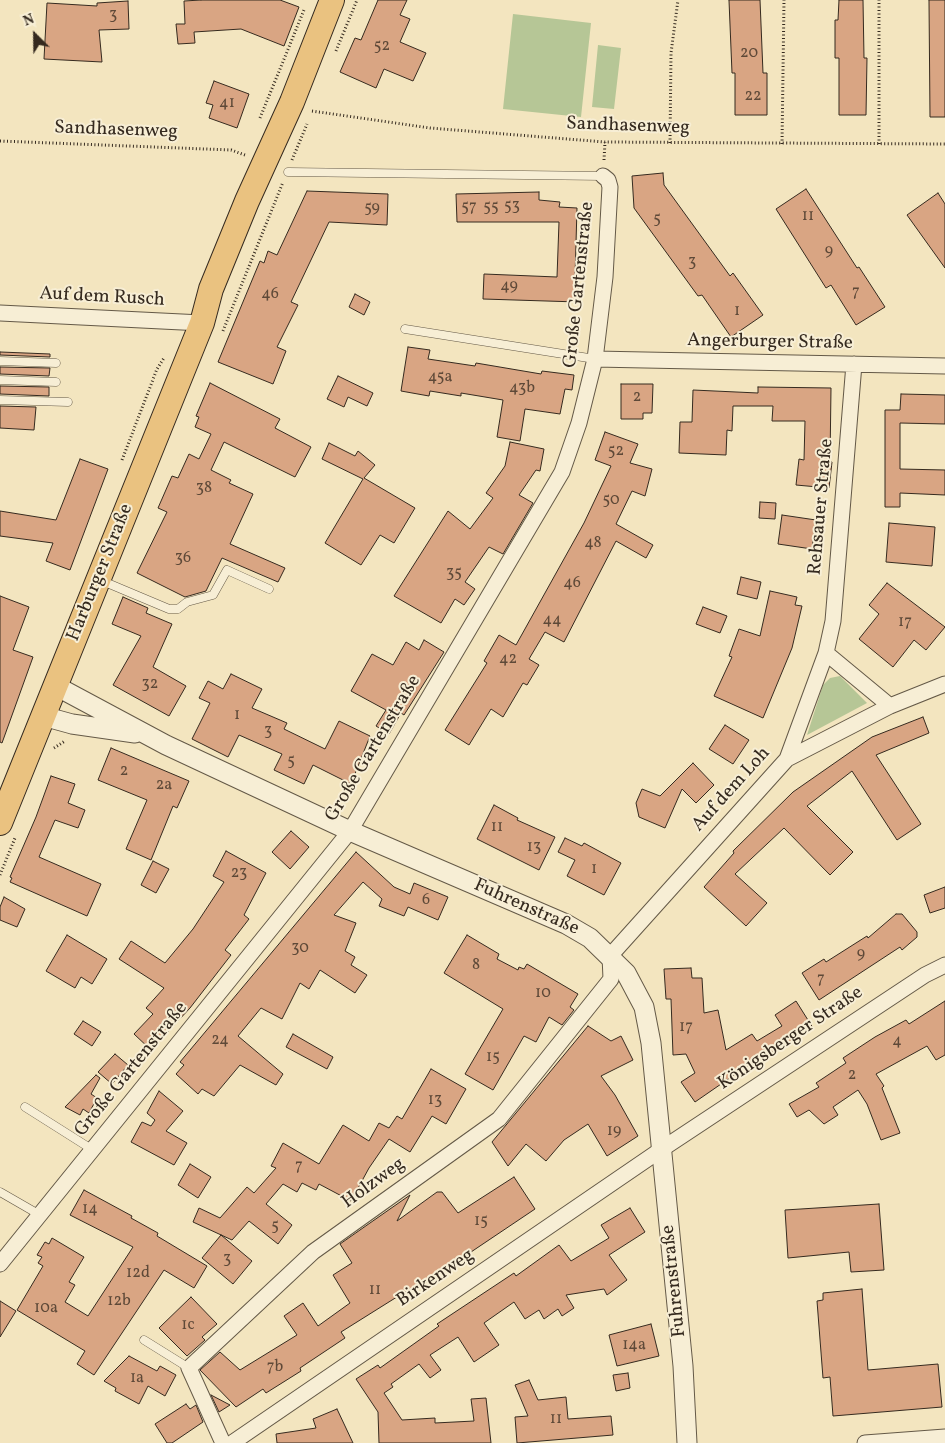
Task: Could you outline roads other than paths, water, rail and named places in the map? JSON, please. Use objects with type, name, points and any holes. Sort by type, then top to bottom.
[{"type":"main road","name":"Harburger Straße","points":[[0,823],[54,685],[202,322],[215,280],[247,201],[277,168],[332,0]]},
{"type":"street","name":"Große Gartenstraße","points":[[0,1264],[350,831],[562,472],[579,423],[595,359],[605,277],[610,187],[608,180],[603,176]]},
{"type":"street","name":"Auf dem Rusch","points":[[0,313],[202,322]]},
{"type":"street","name":"Angerburger Straße","points":[[595,359],[945,366]]},
{"type":"street","name":"Rehsauer Straße","points":[[787,759],[826,653],[833,621],[854,364]]},
{"type":"street","points":[[826,653],[890,706]]},
{"type":"street","name":"Auf dem Loh","points":[[610,956],[787,759],[890,706],[945,684]]},
{"type":"street","name":"Fuhrenstraße","points":[[54,685],[146,735],[350,831],[566,924],[590,938],[626,973],[638,994],[648,1024],[683,1366],[687,1443]]},
{"type":"street","name":"Fuhrenstraße","points":[[43,716],[72,724],[146,735]]},
{"type":"street","name":"Holzweg","points":[[189,1368],[313,1252],[498,1119],[611,979],[610,956]]},
{"type":"street","name":"Königsberger Straße","points":[[662,1149],[924,975],[945,965]]},
{"type":"street","name":"Birkenweg","points":[[232,1443],[662,1149]]},
{"type":"street","points":[[189,1368],[223,1443]]},
{"type":"street","points":[[865,1443],[945,1437]]},
{"type":"lane","points":[[277,168],[603,176]]},
{"type":"lane","points":[[405,329],[595,359]]},
{"type":"lane","points":[[0,361],[56,363]]},
{"type":"lane","points":[[0,380],[56,382]]},
{"type":"lane","points":[[0,400],[68,402]]},
{"type":"lane","points":[[98,580],[169,609],[178,609],[187,602],[213,595],[227,570],[269,589]]},
{"type":"lane","points":[[25,1107],[93,1150]]},
{"type":"lane","points":[[0,1192],[40,1215]]},
{"type":"lane","points":[[144,1340],[189,1368]]}]
